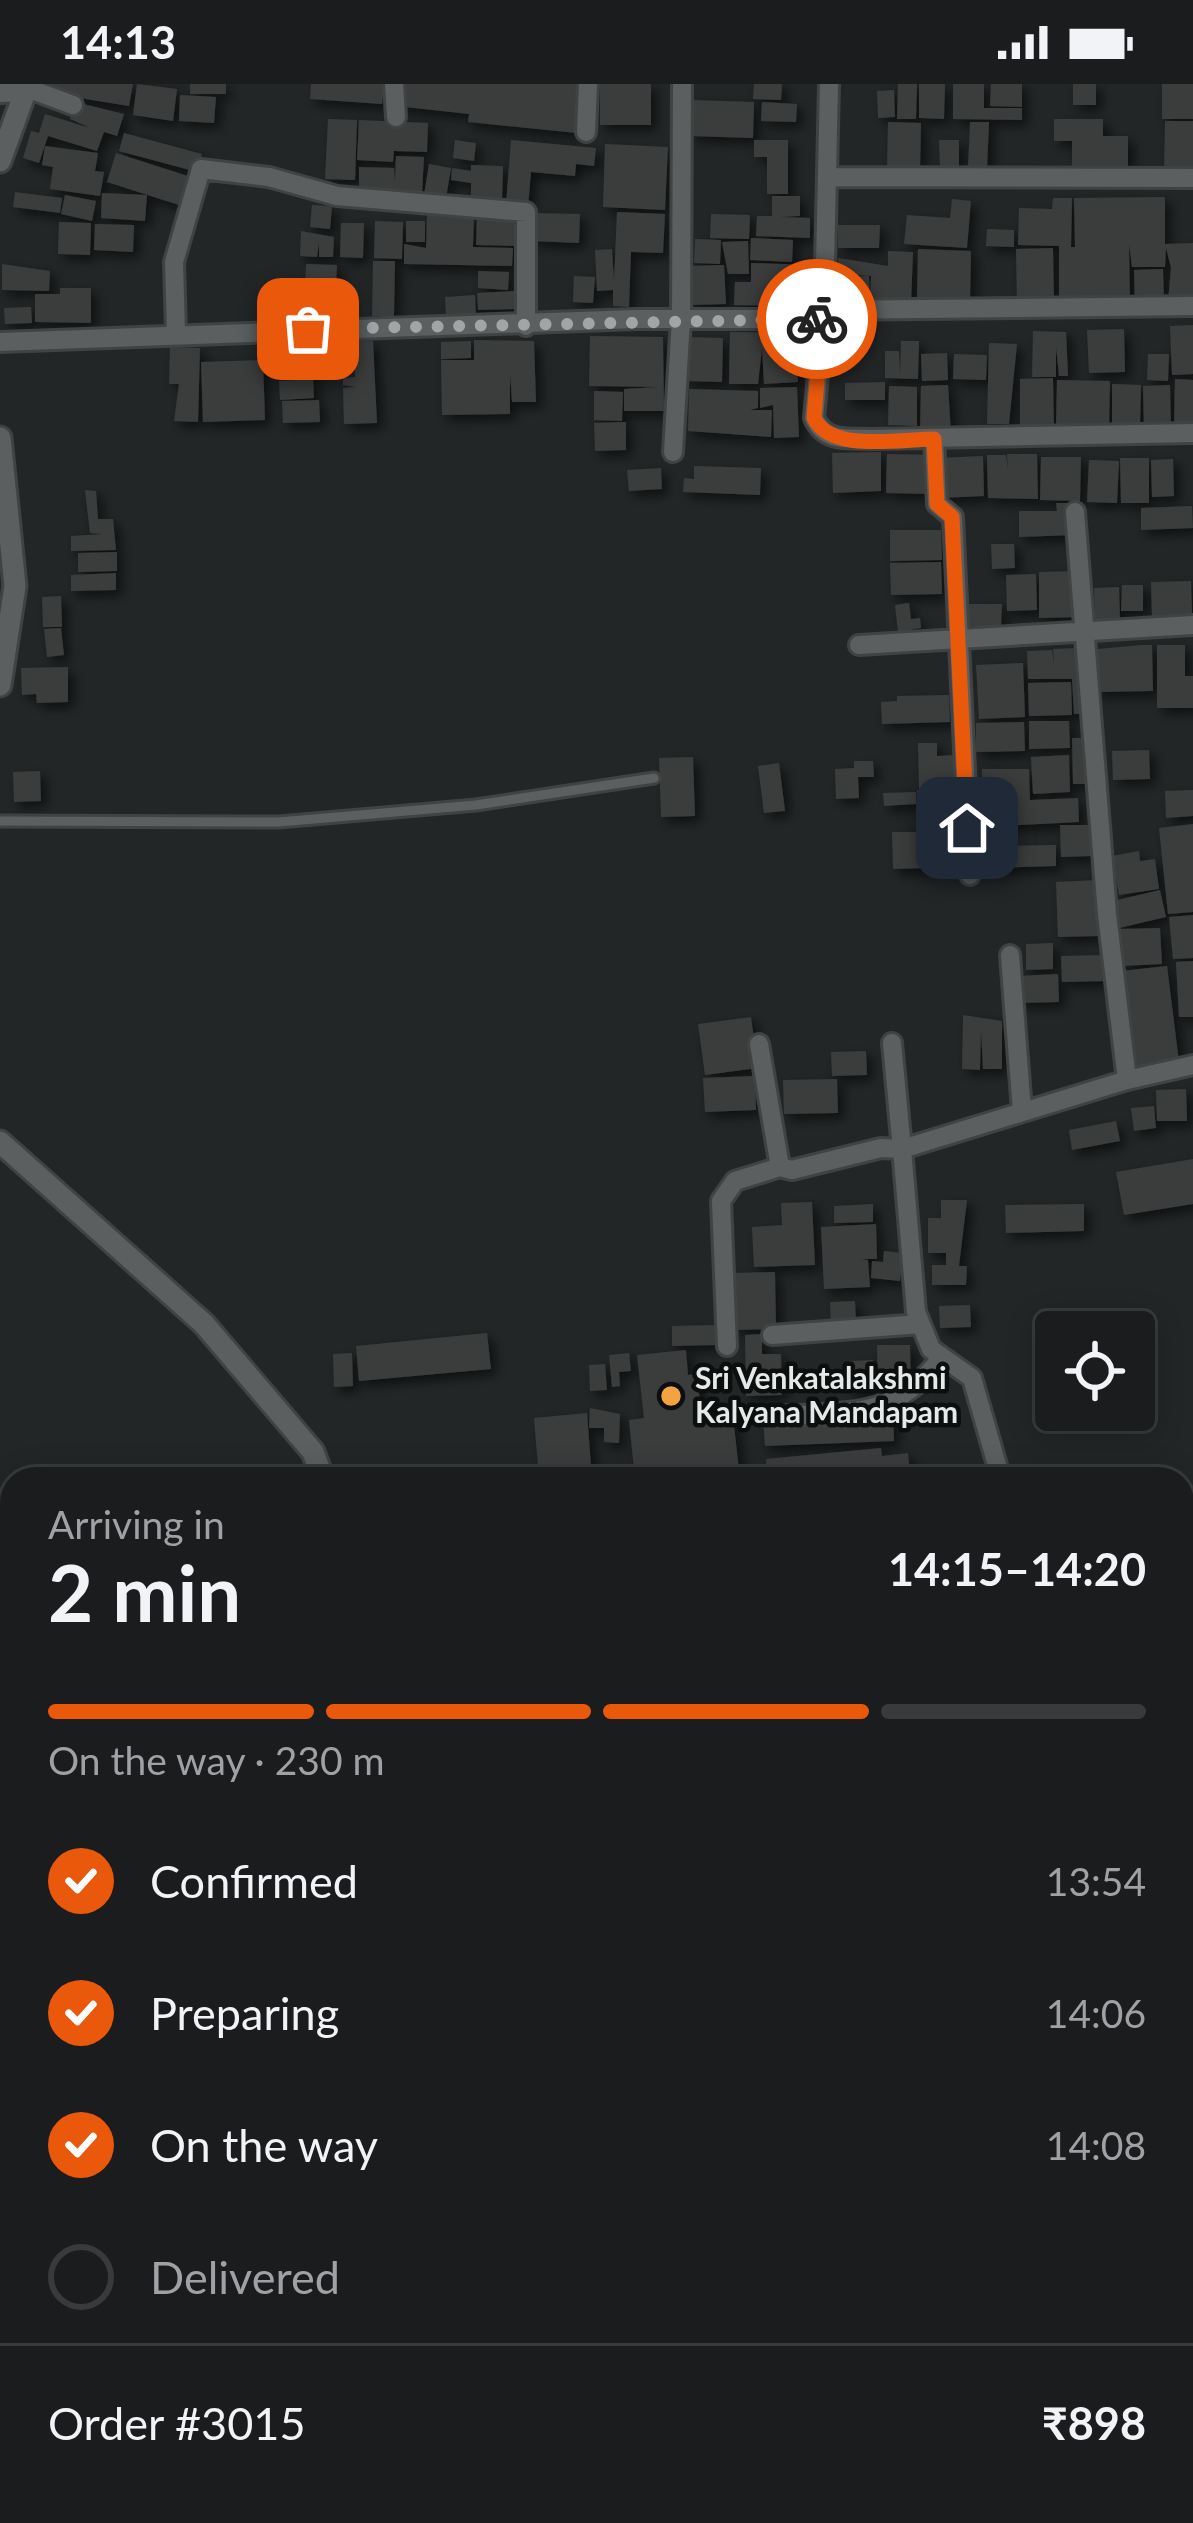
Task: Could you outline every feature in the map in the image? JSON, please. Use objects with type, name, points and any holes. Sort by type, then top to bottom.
[{"type":"street","points":[[394,84],[396,117]]},
{"type":"street","points":[[586,132],[588,84]]},
{"type":"street","points":[[674,452],[681,319],[682,84]]},
{"type":"street","points":[[829,84],[823,314],[814,418],[818,427],[833,438],[1192,439]]},
{"type":"street","points":[[0,93],[27,88],[73,105]]},
{"type":"street","points":[[0,161],[27,88]]},
{"type":"street","points":[[176,332],[174,262],[201,169],[269,177],[337,196],[526,212],[526,326]]},
{"type":"street","points":[[827,177],[1193,178]]},
{"type":"street","points":[[0,342],[176,332],[1193,306]]},
{"type":"street","points":[[0,438],[16,586],[0,685]]},
{"type":"street","points":[[934,439],[937,504],[952,517],[970,875]]},
{"type":"street","points":[[1075,512],[1107,914],[1127,1080]]},
{"type":"street","points":[[859,645],[1193,625]]},
{"type":"street","points":[[1010,955],[1022,1111]]},
{"type":"street","points":[[892,1043],[902,1150],[899,1166],[921,1324],[941,1358],[972,1378],[997,1467]]},
{"type":"street","points":[[759,1044],[780,1167]]},
{"type":"street","points":[[727,1346],[721,1201],[735,1181],[780,1167],[792,1170],[881,1148],[902,1150],[1127,1080],[1193,1065]]},
{"type":"street","points":[[0,1142],[204,1324],[313,1452],[319,1467]]},
{"type":"street","points":[[772,1335],[921,1324]]},
{"type":"street","points":[[776,1416],[887,1408],[919,1387],[941,1358]]},
{"type":"lane","points":[[0,820],[279,821],[476,805],[654,778]]},
{"type":"building","points":[[50,84],[133,84],[129,106],[48,93]]},
{"type":"building","points":[[137,84],[177,89],[173,121],[133,115]]},
{"type":"building","points":[[190,84],[226,84],[226,94],[190,94]]},
{"type":"building","points":[[311,84],[384,84],[382,104],[310,99]]},
{"type":"building","points":[[402,84],[582,84],[577,133],[468,122],[469,114],[396,106]]},
{"type":"building","points":[[600,84],[651,84],[651,125],[600,125]]},
{"type":"building","points":[[754,84],[782,84],[781,100],[753,99]]},
{"type":"building","points":[[898,84],[917,84],[916,119],[897,119]]},
{"type":"building","points":[[919,84],[945,84],[944,119],[919,118]]},
{"type":"building","points":[[953,84],[984,84],[984,108],[1022,108],[1022,120],[953,119]]},
{"type":"building","points":[[991,84],[1022,84],[1022,107],[990,106]]},
{"type":"building","points":[[1073,84],[1096,84],[1096,105],[1073,105]]},
{"type":"building","points":[[1162,84],[1193,84],[1193,119],[1162,119]]},
{"type":"building","points":[[894,90],[895,117],[878,118],[877,91]]},
{"type":"building","points":[[180,95],[216,97],[214,123],[179,121]]},
{"type":"building","points":[[692,100],[754,102],[753,138],[691,136]]},
{"type":"building","points":[[75,102],[124,114],[117,136],[104,132],[97,151],[48,136],[39,163],[23,158],[31,131],[39,133],[45,114],[90,128],[70,119]]},
{"type":"building","points":[[762,102],[797,104],[796,122],[761,121]]},
{"type":"building","points":[[328,119],[357,120],[355,180],[325,179]]},
{"type":"building","points":[[1054,119],[1103,119],[1103,136],[1128,136],[1128,171],[1072,171],[1072,141],[1054,141]]},
{"type":"building","points":[[359,120],[428,123],[427,152],[394,151],[393,162],[357,160]]},
{"type":"building","points":[[1165,121],[1193,121],[1193,173],[1164,173]]},
{"type":"building","points":[[888,122],[921,123],[920,172],[887,170]]},
{"type":"building","points":[[970,122],[989,122],[987,169],[968,168]]},
{"type":"building","points":[[124,133],[202,154],[197,172],[119,151]]},
{"type":"building","points":[[455,140],[476,143],[474,161],[453,158]]},
{"type":"building","points":[[511,140],[596,148],[594,166],[576,164],[575,176],[531,172],[528,207],[506,205]]},
{"type":"building","points":[[754,140],[788,140],[788,194],[767,194],[767,157],[754,157]]},
{"type":"building","points":[[939,140],[959,140],[959,168],[940,168]]},
{"type":"building","points":[[605,144],[668,147],[665,210],[603,207]]},
{"type":"building","points":[[45,146],[98,153],[95,171],[104,172],[100,196],[50,189],[53,167],[42,165]]},
{"type":"building","points":[[116,153],[191,177],[182,206],[107,182]]},
{"type":"building","points":[[396,156],[424,157],[422,193],[359,190],[359,167],[394,168],[395,182]]},
{"type":"building","points":[[429,164],[451,168],[446,198],[424,195]]},
{"type":"building","points":[[471,165],[503,166],[502,200],[471,199],[471,183],[451,180],[452,168],[471,171]]},
{"type":"building","points":[[15,192],[62,198],[60,213],[13,207]]},
{"type":"building","points":[[102,193],[147,195],[145,221],[101,218]]},
{"type":"building","points":[[65,195],[96,201],[92,221],[61,214]]},
{"type":"building","points":[[772,196],[800,196],[800,216],[780,217],[810,218],[810,238],[756,236],[757,216],[772,216]]},
{"type":"building","points":[[1165,197],[1165,244],[1193,243],[1193,300],[1168,301],[1171,268],[1166,248],[1165,267],[1132,267],[1129,244],[1130,303],[1059,302],[1059,246],[1018,245],[1019,208],[1052,209],[1053,198],[1072,198],[1071,247],[1075,247],[1074,198]]},
{"type":"building","points":[[952,199],[971,201],[967,248],[904,244],[907,215],[950,218]]},
{"type":"building","points":[[312,205],[332,206],[330,229],[310,227]]},
{"type":"building","points":[[617,212],[665,214],[663,253],[631,252],[629,307],[613,306],[613,290],[597,291],[595,250],[612,249],[614,280]]},
{"type":"building","points":[[532,213],[580,214],[579,243],[531,241]]},
{"type":"building","points":[[427,214],[474,217],[473,247],[513,248],[512,266],[404,264],[404,244],[426,248]]},
{"type":"building","points":[[711,214],[750,215],[749,239],[710,238]]},
{"type":"building","points":[[477,217],[519,219],[518,246],[476,245]]},
{"type":"building","points":[[375,221],[403,222],[402,259],[374,258]]},
{"type":"building","points":[[406,221],[425,221],[425,242],[406,242]]},
{"type":"building","points":[[59,222],[91,223],[90,255],[58,254]]},
{"type":"building","points":[[341,223],[364,223],[363,258],[340,257]]},
{"type":"building","points":[[95,224],[134,225],[133,252],[94,250]]},
{"type":"building","points":[[838,225],[880,225],[879,248],[838,248]]},
{"type":"building","points":[[987,229],[1014,230],[1014,247],[986,246]]},
{"type":"building","points":[[301,231],[334,237],[333,257],[319,257],[319,243],[317,257],[300,256]]},
{"type":"building","points":[[751,238],[793,240],[792,262],[750,260]]},
{"type":"building","points":[[695,239],[721,240],[720,264],[694,263]]},
{"type":"building","points":[[748,241],[749,274],[728,274],[722,242]]},
{"type":"building","points":[[1053,248],[1054,302],[1017,303],[1016,249]]},
{"type":"building","points":[[918,249],[971,251],[970,303],[917,302]]},
{"type":"building","points":[[888,251],[913,252],[911,304],[837,305],[836,277],[869,276],[870,298],[871,276],[838,274],[838,258],[888,266]]},
{"type":"building","points":[[373,261],[395,261],[394,316],[372,316]]},
{"type":"building","points":[[751,263],[816,265],[815,307],[734,305],[735,282],[751,282]]},
{"type":"building","points":[[2,264],[50,271],[49,291],[2,290]]},
{"type":"building","points":[[306,264],[337,265],[335,311],[304,310]]},
{"type":"building","points":[[724,265],[726,304],[689,305],[687,266]]},
{"type":"building","points":[[1163,269],[1164,301],[1135,302],[1134,270]]},
{"type":"building","points":[[478,271],[509,272],[508,290],[478,288]]},
{"type":"building","points":[[574,276],[595,277],[593,303],[573,302]]},
{"type":"building","points":[[60,288],[91,288],[91,323],[35,322],[35,294],[60,294]]},
{"type":"building","points":[[514,291],[515,309],[478,310],[477,293]]},
{"type":"building","points":[[475,295],[476,316],[446,317],[445,297]]},
{"type":"building","points":[[31,307],[32,323],[5,324],[4,308]]},
{"type":"building","points":[[1193,325],[1193,374],[1172,375],[1170,326]]},
{"type":"building","points":[[1124,329],[1125,372],[1089,373],[1087,330]]},
{"type":"building","points":[[1033,331],[1066,332],[1068,376],[1059,376],[1056,347],[1056,377],[1032,377]]},
{"type":"building","points":[[730,332],[809,333],[810,352],[797,352],[798,382],[764,384],[762,348],[758,384],[729,384]]},
{"type":"building","points":[[590,336],[663,337],[664,411],[624,411],[624,389],[658,387],[589,386]]},
{"type":"building","points":[[686,337],[723,338],[722,382],[685,381]]},
{"type":"building","points":[[474,340],[534,341],[536,402],[512,402],[510,374],[510,414],[442,415],[441,360],[474,360]]},
{"type":"building","points":[[354,341],[373,341],[377,423],[344,424],[343,388],[356,387],[343,385],[343,378],[355,377]]},
{"type":"building","points":[[471,341],[471,358],[441,359],[441,342]]},
{"type":"building","points":[[901,341],[919,341],[918,379],[885,378],[885,351],[899,351],[900,374]]},
{"type":"building","points":[[989,343],[1017,344],[1009,424],[987,424]]},
{"type":"building","points":[[170,347],[200,348],[198,422],[174,421],[179,384],[169,384]]},
{"type":"building","points":[[315,352],[316,376],[278,377],[277,353]]},
{"type":"building","points":[[947,353],[948,380],[922,381],[921,354]]},
{"type":"building","points":[[954,354],[987,355],[986,380],[953,379]]},
{"type":"building","points":[[1148,354],[1169,354],[1168,381],[1147,380]]},
{"type":"building","points":[[263,360],[265,420],[203,422],[201,362]]},
{"type":"building","points":[[1053,378],[1054,430],[1020,431],[1020,379]]},
{"type":"building","points":[[313,379],[314,398],[280,400],[279,381]]},
{"type":"building","points":[[1175,379],[1193,380],[1193,426],[1174,425]]},
{"type":"building","points":[[1057,380],[1110,381],[1109,429],[1056,427]]},
{"type":"building","points":[[885,382],[885,400],[845,400],[845,383]]},
{"type":"building","points":[[1112,384],[1141,385],[1140,428],[1112,428]]},
{"type":"building","points":[[948,385],[951,433],[920,434],[921,386]]},
{"type":"building","points":[[1170,385],[1171,429],[1144,430],[1143,386]]},
{"type":"building","points":[[889,386],[917,387],[917,426],[888,425]]},
{"type":"building","points":[[797,387],[799,437],[774,438],[773,405],[760,408],[760,388]]},
{"type":"building","points":[[689,389],[758,391],[758,408],[750,410],[772,410],[771,437],[688,431]]},
{"type":"building","points":[[594,391],[623,392],[622,421],[594,420]]},
{"type":"building","points":[[319,400],[320,422],[283,423],[282,401]]},
{"type":"building","points":[[626,422],[626,450],[595,451],[594,423]]},
{"type":"building","points":[[881,452],[881,491],[833,493],[832,453]]},
{"type":"building","points":[[887,454],[933,455],[932,494],[886,493]]},
{"type":"building","points":[[1007,454],[1037,454],[1038,499],[988,498],[987,455],[1006,455],[1008,470]]},
{"type":"building","points":[[983,456],[984,496],[939,498],[938,458]]},
{"type":"building","points":[[1041,457],[1081,457],[1080,501],[1040,500]]},
{"type":"building","points":[[1120,458],[1149,458],[1149,503],[1121,503]]},
{"type":"building","points":[[1173,459],[1174,496],[1152,497],[1151,460]]},
{"type":"building","points":[[1089,460],[1119,461],[1117,503],[1087,502]]},
{"type":"building","points":[[694,466],[761,468],[760,495],[683,492],[684,478],[694,479]]},
{"type":"building","points":[[661,468],[662,489],[629,491],[627,470]]},
{"type":"building","points":[[85,490],[96,491],[98,519],[113,519],[116,550],[71,551],[71,536],[103,534],[90,533]]},
{"type":"building","points":[[1056,503],[1074,503],[1074,535],[1019,537],[1019,511],[1057,511]]},
{"type":"building","points":[[1192,506],[1193,528],[1141,530],[1141,508]]},
{"type":"building","points":[[890,530],[941,530],[942,560],[890,561]]},
{"type":"building","points":[[991,544],[1014,544],[1015,568],[992,569]]},
{"type":"building","points":[[117,552],[117,571],[78,572],[78,553]]},
{"type":"building","points":[[941,562],[942,594],[891,595],[890,563]]},
{"type":"building","points":[[1079,571],[1080,617],[1039,618],[1039,572]]},
{"type":"building","points":[[116,573],[116,590],[71,591],[71,575]]},
{"type":"building","points":[[1036,574],[1037,610],[1007,611],[1006,575]]},
{"type":"building","points":[[1191,581],[1192,614],[1152,616],[1151,582]]},
{"type":"building","points":[[1122,585],[1143,585],[1143,611],[1121,611]]},
{"type":"building","points":[[1119,587],[1120,619],[1095,620],[1094,588]]},
{"type":"building","points":[[61,596],[62,627],[43,627],[42,597]]},
{"type":"building","points":[[909,603],[911,619],[920,618],[921,628],[898,632],[895,605]]},
{"type":"building","points":[[966,604],[1002,604],[1001,627],[966,626]]},
{"type":"building","points":[[61,628],[64,655],[47,657],[44,629]]},
{"type":"building","points":[[1152,645],[1153,691],[1094,692],[1098,649]]},
{"type":"building","points":[[1157,645],[1185,645],[1185,676],[1193,676],[1193,708],[1157,708]]},
{"type":"building","points":[[1081,648],[1083,714],[1074,714],[1072,679],[1028,679],[1027,651],[1052,650],[1054,664],[1053,649]]},
{"type":"building","points":[[1023,663],[1025,717],[979,719],[976,665]]},
{"type":"building","points":[[68,667],[68,702],[37,703],[36,694],[22,695],[21,668]]},
{"type":"building","points":[[1071,682],[1072,715],[1029,716],[1028,683]]},
{"type":"building","points":[[949,695],[950,722],[882,724],[881,702],[897,701],[897,696]]},
{"type":"building","points":[[1029,721],[1069,721],[1070,748],[1029,749]]},
{"type":"building","points":[[1024,722],[1025,751],[976,752],[976,723]]},
{"type":"building","points":[[1072,738],[1088,738],[1088,784],[1073,784]]},
{"type":"building","points":[[918,743],[937,743],[937,756],[956,755],[957,788],[919,789]]},
{"type":"building","points":[[1149,750],[1150,779],[1113,780],[1112,751]]},
{"type":"building","points":[[1069,755],[1070,792],[1033,794],[1031,757]]},
{"type":"building","points":[[693,757],[695,816],[661,817],[659,758]]},
{"type":"building","points":[[854,761],[873,761],[874,777],[858,777],[859,798],[836,799],[835,769],[854,768]]},
{"type":"building","points":[[779,763],[785,811],[764,813],[758,766]]},
{"type":"building","points":[[982,769],[1029,769],[1030,800],[1078,798],[1079,822],[1001,826],[1000,799],[982,799]]},
{"type":"building","points":[[40,771],[41,801],[14,802],[13,772]]},
{"type":"building","points":[[917,790],[952,791],[951,802],[917,802]]},
{"type":"building","points":[[1193,790],[1193,816],[1166,818],[1165,791]]},
{"type":"building","points":[[916,792],[916,804],[884,806],[883,793]]},
{"type":"building","points":[[1193,824],[1193,912],[1168,914],[1159,828]]},
{"type":"building","points":[[1060,825],[1092,825],[1093,856],[1061,857]]},
{"type":"building","points":[[892,832],[925,832],[926,868],[893,869]]},
{"type":"building","points":[[1056,845],[1056,866],[988,868],[987,846]]},
{"type":"building","points":[[1139,851],[1140,861],[1155,859],[1159,889],[1119,895],[1112,856]]},
{"type":"building","points":[[1099,880],[1100,936],[1058,937],[1056,882]]},
{"type":"building","points":[[1160,890],[1166,917],[1119,928],[1113,901]]},
{"type":"building","points":[[1193,915],[1193,958],[1173,959],[1169,917]]},
{"type":"building","points":[[1160,928],[1162,964],[1122,966],[1120,929]]},
{"type":"building","points":[[1053,943],[1053,969],[1026,970],[1026,944]]},
{"type":"building","points":[[1106,955],[1107,981],[1062,982],[1061,956]]},
{"type":"building","points":[[1193,961],[1193,1017],[1179,1017],[1176,962]]},
{"type":"building","points":[[1167,966],[1179,1062],[1134,1068],[1121,971]]},
{"type":"building","points":[[1058,974],[1059,1002],[1019,1003],[1018,976]]},
{"type":"building","points":[[963,1015],[1002,1021],[1002,1069],[983,1069],[981,1030],[980,1070],[962,1069]]},
{"type":"building","points":[[751,1017],[758,1068],[705,1075],[698,1024]]},
{"type":"building","points":[[866,1051],[867,1075],[832,1076],[831,1052]]},
{"type":"building","points":[[755,1076],[756,1110],[705,1112],[703,1078]]},
{"type":"building","points":[[837,1079],[838,1113],[784,1114],[783,1080]]},
{"type":"building","points":[[1186,1089],[1187,1121],[1157,1121],[1156,1090]]},
{"type":"building","points":[[1154,1106],[1156,1128],[1134,1131],[1131,1108]]},
{"type":"building","points":[[1116,1121],[1120,1141],[1072,1150],[1069,1130]]},
{"type":"building","points":[[1193,1159],[1193,1204],[1124,1215],[1116,1172]]},
{"type":"building","points":[[941,1200],[967,1200],[959,1266],[967,1266],[966,1285],[932,1285],[932,1265],[946,1265],[946,1253],[928,1253],[928,1218],[941,1218]]},
{"type":"building","points":[[812,1202],[815,1265],[754,1267],[752,1227],[782,1225],[781,1203]]},
{"type":"building","points":[[873,1204],[873,1222],[834,1223],[834,1206]]},
{"type":"building","points":[[1084,1204],[1084,1231],[1006,1233],[1005,1205]]},
{"type":"building","points":[[876,1224],[877,1259],[861,1259],[868,1260],[870,1287],[824,1289],[821,1227]]},
{"type":"building","points":[[884,1251],[903,1253],[900,1281],[871,1278],[872,1261],[883,1262]]},
{"type":"building","points":[[775,1272],[776,1329],[735,1330],[733,1273]]},
{"type":"building","points":[[855,1301],[856,1325],[831,1326],[830,1302]]},
{"type":"building","points":[[970,1305],[971,1327],[940,1328],[939,1306]]},
{"type":"building","points":[[716,1325],[716,1345],[672,1346],[672,1326]]},
{"type":"building","points":[[487,1333],[491,1369],[359,1381],[356,1346]]},
{"type":"building","points":[[762,1334],[762,1354],[781,1354],[782,1395],[746,1396],[745,1335]]},
{"type":"building","points":[[877,1345],[910,1345],[911,1391],[878,1392]]},
{"type":"building","name":"Sri Venkatalakshmi Kalyana Mandapam","points":[[686,1350],[688,1375],[697,1374],[702,1420],[733,1416],[739,1467],[634,1467],[629,1420],[644,1418],[637,1355]]},
{"type":"building","points":[[352,1353],[353,1386],[334,1387],[333,1354]]},
{"type":"building","points":[[629,1353],[631,1371],[619,1372],[620,1386],[612,1387],[609,1355]]},
{"type":"building","points":[[873,1360],[874,1392],[850,1393],[849,1361]]},
{"type":"building","points":[[605,1364],[607,1390],[590,1391],[589,1365]]},
{"type":"building","points":[[590,1408],[620,1414],[619,1443],[604,1442],[604,1428],[589,1428]]},
{"type":"building","points":[[587,1413],[591,1467],[538,1467],[534,1418]]},
{"type":"building","points":[[893,1413],[894,1441],[765,1446],[763,1418]]},
{"type":"building","points":[[881,1448],[882,1456],[908,1453],[909,1467],[767,1467],[766,1459]]},
{"type":"way so far","points":[[308,329],[817,319]]},
{"type":"place","name":"Sri Venkatalakshmi Kalyana Mandapam","points":[[671,1396]]},
{"type":"route","points":[[817,319],[822,319],[814,418],[818,427],[833,438],[934,439],[937,504],[952,517],[967,828]]}]
